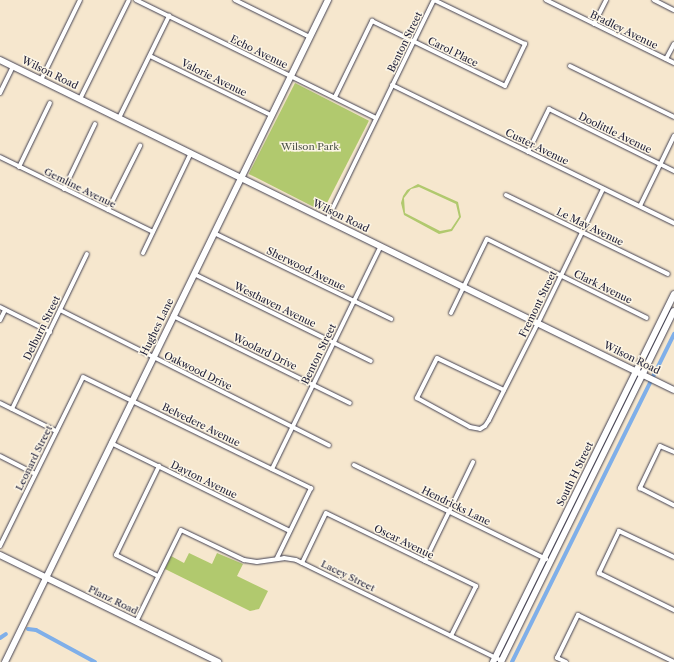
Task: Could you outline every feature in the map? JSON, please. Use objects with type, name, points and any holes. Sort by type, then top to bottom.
[{"type":"street","points":[[41,80],[80,0]]},
{"type":"street","points":[[80,99],[128,0]]},
{"type":"street","name":"Echo Avenue","points":[[136,0],[376,118]]},
{"type":"street","points":[[235,0],[310,37]]},
{"type":"street","name":"Hughes Lane","points":[[4,662],[328,0]]},
{"type":"street","name":"Benton Street","points":[[327,220],[434,0]]},
{"type":"street","name":"Carol Place","points":[[335,97],[372,21],[505,86],[525,44],[434,0]]},
{"type":"street","name":"Bradley Avenue","points":[[546,0],[674,63]]},
{"type":"street","points":[[594,24],[606,0]]},
{"type":"street","points":[[654,0],[674,10]]},
{"type":"street","points":[[119,118],[169,16]]},
{"type":"street","points":[[666,59],[674,44]]},
{"type":"street","name":"Valorie Avenue","points":[[150,56],[271,115]]},
{"type":"street","name":"Wilson Road","points":[[0,60],[674,390]]},
{"type":"street","points":[[0,93],[13,66]]},
{"type":"street","points":[[570,66],[674,117]]},
{"type":"street","name":"Custer Avenue","points":[[392,85],[674,223]]},
{"type":"street","points":[[19,167],[50,103]]},
{"type":"street","name":"Doolittle Avenue","points":[[528,152],[549,109],[674,171]]},
{"type":"street","points":[[64,189],[95,124]]},
{"type":"street","points":[[640,206],[674,136]]},
{"type":"street","points":[[108,210],[140,146]]},
{"type":"street","points":[[143,253],[191,154]]},
{"type":"street","name":"Gemline Avenue","points":[[0,157],[153,232]]},
{"type":"street","name":"Fremont Street","points":[[504,390],[441,359],[434,360],[417,396],[418,400],[470,427],[480,429],[485,426],[504,390],[538,323],[603,188]]},
{"type":"street","name":"Le May Avenue","points":[[506,195],[668,274]]},
{"type":"street","name":"Sherwood Avenue","points":[[214,233],[391,320]]},
{"type":"street","name":"Clark Avenue","points":[[463,287],[487,239],[647,318]]},
{"type":"street","name":"Benton Street","points":[[272,469],[381,246]]},
{"type":"street","name":"Delburn Street","points":[[12,409],[87,254]]},
{"type":"street","name":"Westhaven Avenue","points":[[194,274],[370,361]]},
{"type":"street","points":[[450,313],[463,287]]},
{"type":"street","name":"South H Street","points":[[495,660],[674,294]]},
{"type":"street","points":[[0,307],[50,332]]},
{"type":"street","points":[[0,320],[5,310]]},
{"type":"street","name":"Oakwood Drive","points":[[60,310],[153,358],[330,445]]},
{"type":"street","name":"South H Street","points":[[502,661],[674,311]]},
{"type":"street","name":"Woolard Drive","points":[[173,316],[350,403]]},
{"type":"street","name":"Belvedere Avenue","points":[[83,376],[311,488],[290,531]]},
{"type":"street","name":"Leonard Street","points":[[0,546],[83,376]]},
{"type":"street","points":[[0,403],[56,431]]},
{"type":"street","name":"Dayton Avenue","points":[[111,443],[290,531]]},
{"type":"street","points":[[674,452],[660,446],[640,488],[674,505]]},
{"type":"street","points":[[0,456],[35,474]]},
{"type":"street","points":[[425,561],[473,462]]},
{"type":"street","name":"Hendricks Lane","points":[[354,465],[551,561]]},
{"type":"street","points":[[136,622],[158,576],[116,555],[159,466]]},
{"type":"street","name":"Oscar Avenue","points":[[302,563],[326,512],[476,586],[451,636]]},
{"type":"street","name":"Lacey Street","points":[[158,576],[181,530],[244,560],[257,562],[277,558],[302,563],[451,636],[495,660],[502,661]]},
{"type":"street","points":[[674,557],[619,530],[599,573],[674,610]]},
{"type":"street","points":[[277,558],[290,531]]},
{"type":"street","name":"Planz Road","points":[[0,555],[218,662]]},
{"type":"street","points":[[566,662],[558,658],[578,615],[674,662]]},
{"type":"green space","name":"Wilson Park","points":[[295,83],[369,121],[323,212],[249,174]]},
{"type":"green space","points":[[418,184],[458,202],[461,217],[452,231],[439,234],[404,215],[401,203],[407,190]],"holes":[[[419,187],[456,204],[459,217],[451,229],[440,231],[405,213],[404,198],[411,189]]]},
{"type":"green space","points":[[189,553],[212,564],[217,553],[243,564],[237,576],[268,591],[259,609],[250,611],[165,569],[171,556],[184,563]]},
{"type":"waterway","points":[[512,662],[674,334]]},
{"type":"waterway","points":[[28,629],[36,630],[95,662]]},
{"type":"waterway","points":[[0,638],[6,634]]}]
